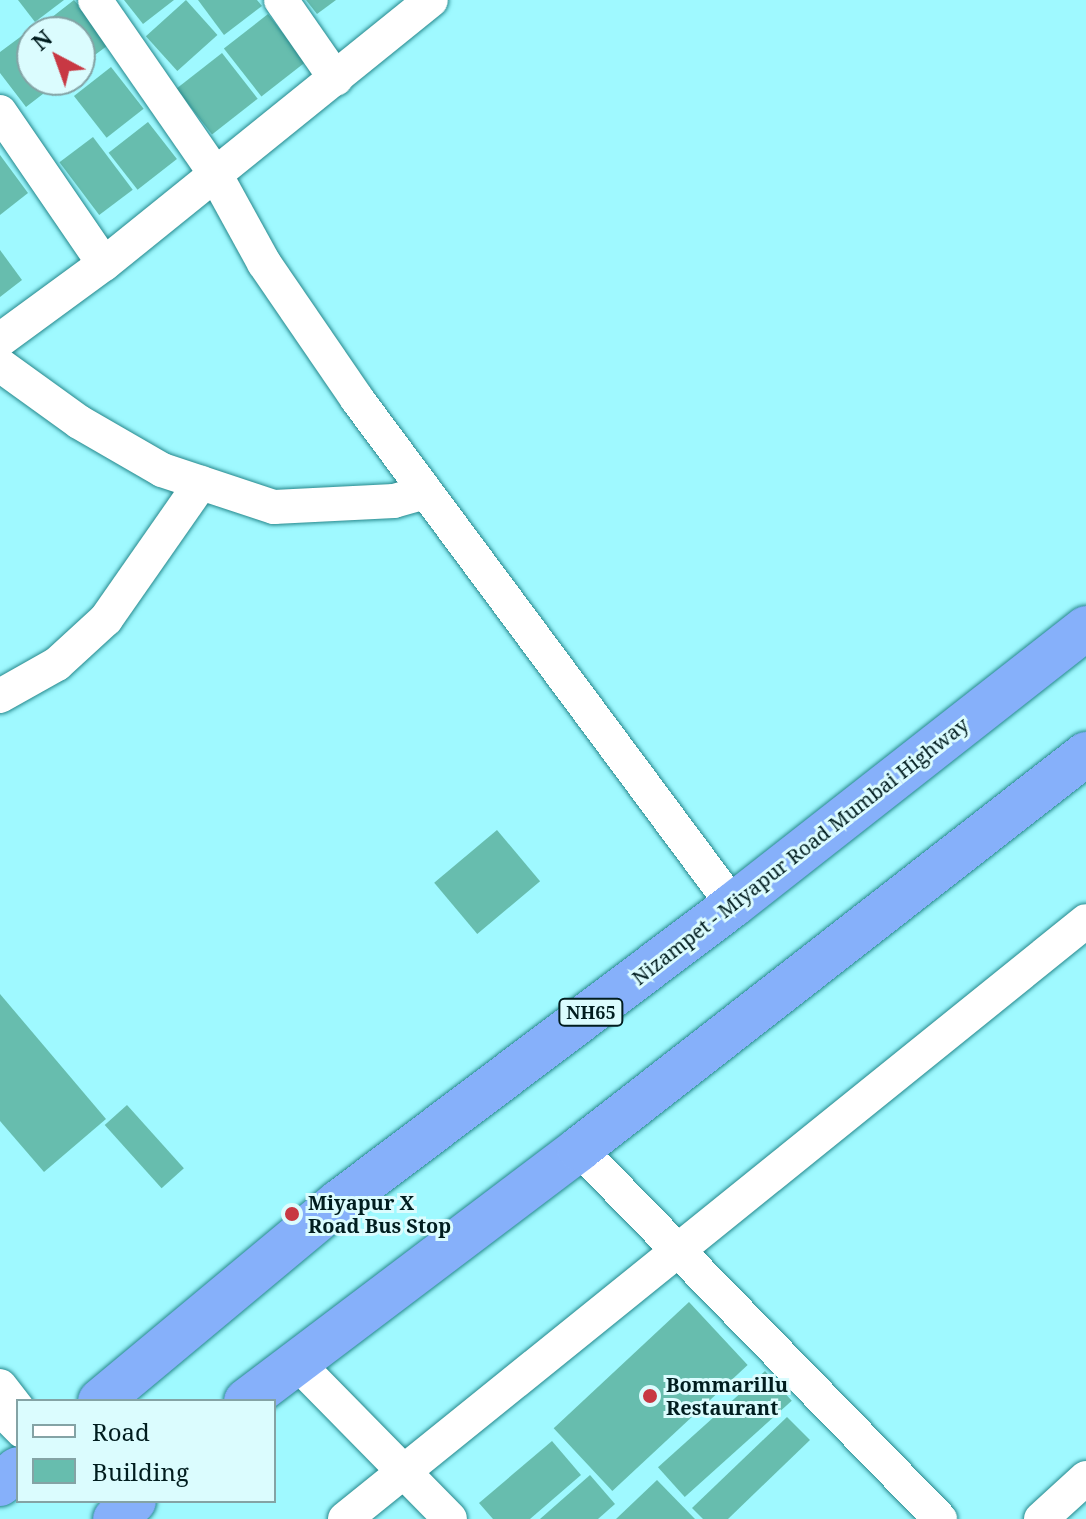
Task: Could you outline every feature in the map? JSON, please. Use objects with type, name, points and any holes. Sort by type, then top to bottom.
[{"type":"highway","name":"Nizampet - Miyapur Road Mumbai Highway","points":[[102,1399],[339,1202],[733,905],[1086,628]]},
{"type":"highway","points":[[248,1399],[579,1149],[1086,754]]},
{"type":"highway","points":[[0,1484],[16,1471]]},
{"type":"highway","points":[[115,1519],[132,1503]]},
{"type":"street","points":[[95,0],[214,172],[264,263],[426,492],[733,905]]},
{"type":"street","points":[[281,0],[336,79]]},
{"type":"street","points":[[0,340],[104,264],[214,172],[336,79],[431,0]]},
{"type":"street","points":[[0,112],[104,264]]},
{"type":"street","points":[[0,365],[79,422],[162,470],[274,507],[394,501],[426,492]]},
{"type":"street","points":[[0,696],[57,664],[106,619],[201,483]]},
{"type":"street","points":[[345,1519],[1086,921]]},
{"type":"street","points":[[579,1149],[940,1519]]},
{"type":"street","points":[[295,1361],[450,1519]]},
{"type":"street","points":[[0,1386],[16,1406]]},
{"type":"street","points":[[1041,1519],[1086,1478]]},
{"type":"lane","points":[[0,1420],[16,1436]]},
{"type":"building","points":[[18,0],[64,0],[43,16],[30,16]]},
{"type":"building","points":[[74,0],[88,16],[53,16]]},
{"type":"building","points":[[124,0],[174,0],[143,24]]},
{"type":"building","points":[[186,0],[217,35],[177,71],[146,36]]},
{"type":"building","points":[[198,0],[257,0],[262,6],[224,35]]},
{"type":"building","points":[[306,0],[336,0],[317,14]]},
{"type":"building","points":[[268,14],[306,62],[261,97],[224,48]]},
{"type":"building","points":[[96,26],[111,43],[96,54]]},
{"type":"building","points":[[16,40],[16,94],[0,73],[0,52]]},
{"type":"building","points":[[222,53],[258,99],[212,134],[176,89]]},
{"type":"building","points":[[111,67],[144,109],[107,138],[74,96],[96,96],[96,79]]},
{"type":"building","points":[[18,96],[40,96],[26,107]]},
{"type":"building","points":[[148,122],[177,159],[138,190],[109,153]]},
{"type":"building","points":[[93,137],[133,190],[99,215],[59,162]]},
{"type":"building","points":[[0,155],[28,193],[0,215]]},
{"type":"building","points":[[0,250],[22,280],[0,297]]},
{"type":"building","points":[[497,830],[540,881],[477,934],[434,883]]},
{"type":"building","points":[[0,994],[106,1119],[44,1172],[0,1121]]},
{"type":"building","points":[[127,1105],[184,1168],[162,1188],[105,1125]]},
{"type":"building","name":"Bommarillu Restaurant","points":[[689,1302],[748,1365],[612,1491],[554,1428]]},
{"type":"building","points":[[765,1371],[792,1401],[685,1497],[658,1467]]},
{"type":"building","points":[[787,1417],[810,1440],[728,1519],[703,1519],[692,1508]]},
{"type":"building","points":[[552,1441],[581,1475],[530,1519],[493,1519],[479,1503]]},
{"type":"building","points":[[590,1475],[615,1504],[598,1519],[540,1519]]},
{"type":"building","points":[[657,1480],[695,1519],[616,1519]]},
{"type":"place","name":"Miyapur X Road Bus Stop","points":[[292,1214]]},
{"type":"place","name":"Bommarillu Restaurant","points":[[650,1396]]}]
